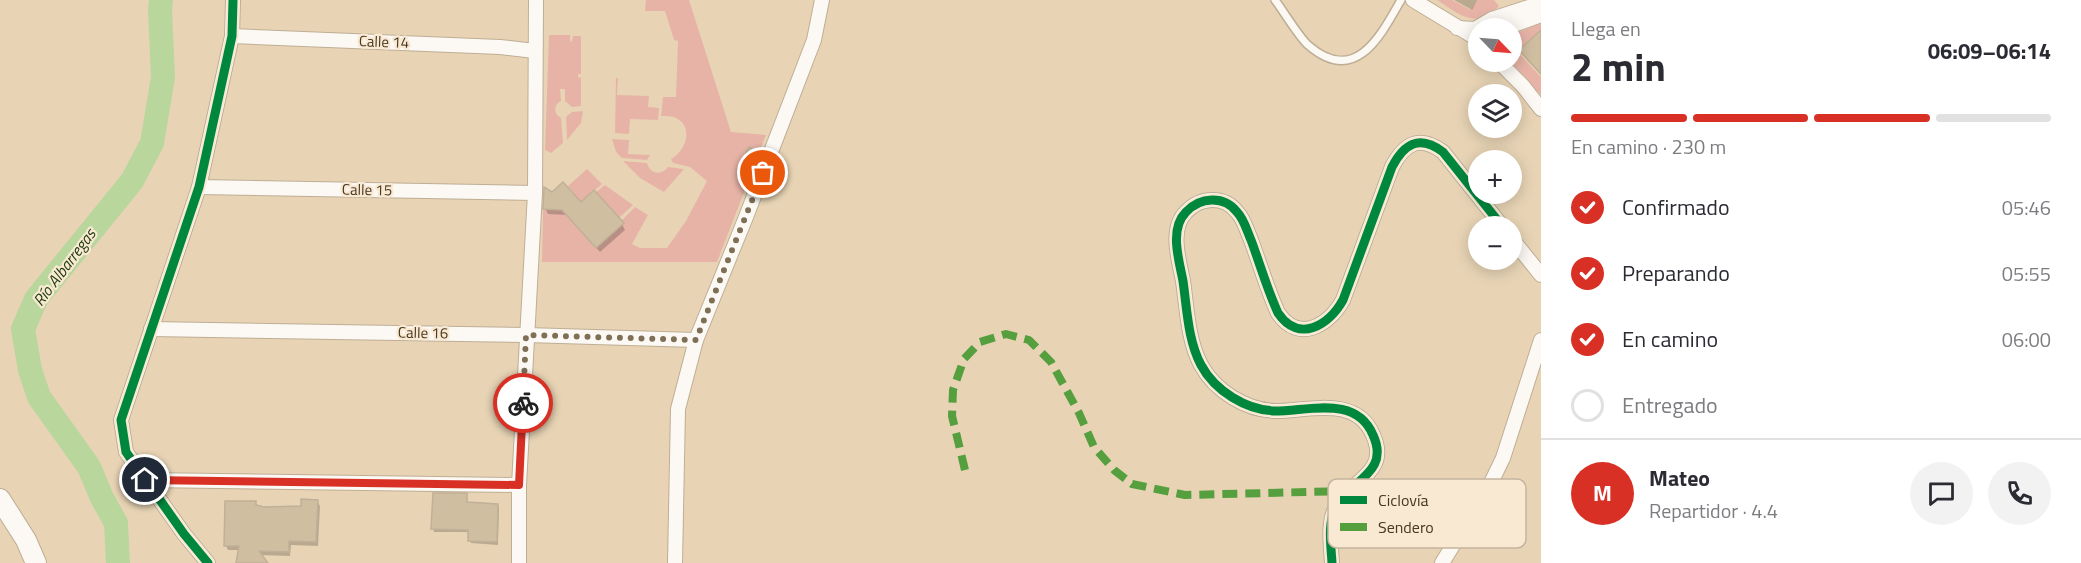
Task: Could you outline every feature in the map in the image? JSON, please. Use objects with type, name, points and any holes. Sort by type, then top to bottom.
[{"type":"street","points":[[208,563],[126,452],[121,420],[199,187],[232,36],[233,0]]},
{"type":"street","points":[[519,563],[519,485],[534,193],[536,0]]},
{"type":"street","points":[[675,563],[678,409],[696,340],[814,40],[822,0]]},
{"type":"street","points":[[1413,0],[1468,34]]},
{"type":"street","points":[[1457,28],[1475,28],[1492,18],[1541,3]]},
{"type":"street","points":[[1522,22],[1541,15]]},
{"type":"street","name":"Calle 14","points":[[232,36],[535,51]]},
{"type":"street","points":[[1509,72],[1541,109]]},
{"type":"street","points":[[1364,479],[1375,465],[1374,436],[1366,422],[1354,414],[1342,409],[1319,407],[1273,411],[1245,404],[1223,392],[1209,378],[1200,364],[1192,340],[1177,248],[1177,227],[1180,220],[1191,206],[1200,202],[1218,200],[1233,207],[1246,228],[1278,313],[1286,322],[1309,328],[1317,327],[1331,318],[1343,300],[1392,167],[1400,152],[1406,147],[1426,143],[1443,152],[1494,216]]},
{"type":"street","name":"Calle 15","points":[[199,187],[534,193]]},
{"type":"street","points":[[1522,251],[1541,275]]},
{"type":"street","name":"Calle 16","points":[[151,329],[696,340]]},
{"type":"street","points":[[1493,479],[1503,458],[1541,340]]},
{"type":"street","points":[[145,480],[519,485]]},
{"type":"street","points":[[0,499],[26,540],[36,563]]},
{"type":"street","points":[[1331,548],[1332,563]]},
{"type":"street","points":[[1442,563],[1451,548]]},
{"type":"lane","points":[[1275,0],[1307,44],[1323,56],[1341,61],[1355,60],[1379,37],[1401,0]]},
{"type":"shaded area","points":[[646,0],[689,0],[731,132],[766,135],[759,152],[749,147],[744,157],[755,163],[753,169],[747,166],[744,174],[750,177],[717,262],[542,262],[543,209],[577,206],[621,221],[635,207],[648,215],[632,244],[640,248],[667,248],[686,221],[707,181],[690,167],[673,163],[671,159],[681,150],[686,139],[682,122],[671,116],[661,116],[663,97],[676,97],[678,41],[674,40],[665,11],[645,11]]},
{"type":"shaded area","points":[[1437,0],[1452,0],[1471,10],[1477,0],[1494,0],[1499,6],[1483,18],[1468,18]]},
{"type":"shaded area","points":[[1541,23],[1541,30],[1522,47],[1522,31]]},
{"type":"shaded area","points":[[549,35],[570,35],[570,42],[573,36],[581,36],[581,74],[578,74],[578,77],[581,78],[581,106],[572,107],[565,101],[565,89],[560,89],[561,101],[555,109],[561,118],[563,143],[551,153],[545,150]]},
{"type":"shaded area","points":[[1522,56],[1541,77],[1541,95],[1520,72],[1522,72]]},
{"type":"shaded area","points":[[616,78],[618,78],[617,95],[649,96],[648,107],[659,108],[658,120],[630,119],[629,134],[615,133]]},
{"type":"shaded area","points":[[583,111],[581,123],[567,140],[566,117],[572,112]]},
{"type":"shaded area","points":[[612,139],[629,140],[628,154],[650,155],[647,160],[622,158],[616,152]]},
{"type":"shaded area","points":[[623,161],[647,163],[648,167],[656,173],[668,167],[684,169],[664,192],[640,178]]},
{"type":"shaded area","points":[[587,169],[602,184],[581,202],[568,186]]},
{"type":"shaded area","points":[[605,185],[633,205],[619,218],[596,192]]},
{"type":"building","points":[[1541,30],[1541,74],[1522,53],[1522,47]]},
{"type":"building","points":[[749,147],[759,152],[755,163],[744,157]]},
{"type":"building","points":[[563,182],[581,202],[594,190],[624,223],[596,248],[562,210],[543,209],[544,187],[552,192]]},
{"type":"building","points":[[433,493],[467,493],[467,502],[498,504],[497,542],[468,541],[468,530],[431,529]]},
{"type":"building","points":[[301,499],[318,500],[316,542],[289,541],[289,552],[259,551],[268,563],[236,563],[239,546],[224,546],[225,501],[256,501],[256,505],[264,507],[301,506]]},
{"type":"waterway","name":"Río Albarregas","points":[[118,563],[116,523],[89,467],[39,397],[30,370],[23,329],[36,299],[132,181],[152,143],[163,77],[161,0]]},
{"type":"marked path","points":[[965,470],[952,416],[953,390],[964,359],[980,342],[1006,334],[1029,340],[1051,362],[1079,413],[1094,447],[1114,470],[1132,484],[1185,495],[1328,491]]},
{"type":"cycle path","points":[[208,563],[184,534],[126,452],[121,420],[199,187],[232,36],[233,0]]},
{"type":"cycle path","points":[[1363,479],[1373,467],[1377,458],[1377,448],[1373,435],[1365,422],[1355,414],[1330,408],[1264,410],[1232,397],[1214,383],[1207,374],[1197,356],[1187,314],[1177,245],[1181,219],[1192,207],[1205,201],[1219,201],[1232,207],[1245,225],[1278,313],[1295,328],[1304,329],[1313,328],[1322,323],[1330,317],[1343,300],[1392,167],[1407,147],[1419,143],[1427,144],[1443,152],[1494,216]]},
{"type":"cycle path","points":[[1331,548],[1332,563]]},
{"type":"way so far","points":[[523,403],[526,335],[696,340],[763,173]]},
{"type":"route","points":[[145,480],[519,485],[523,403]]}]
